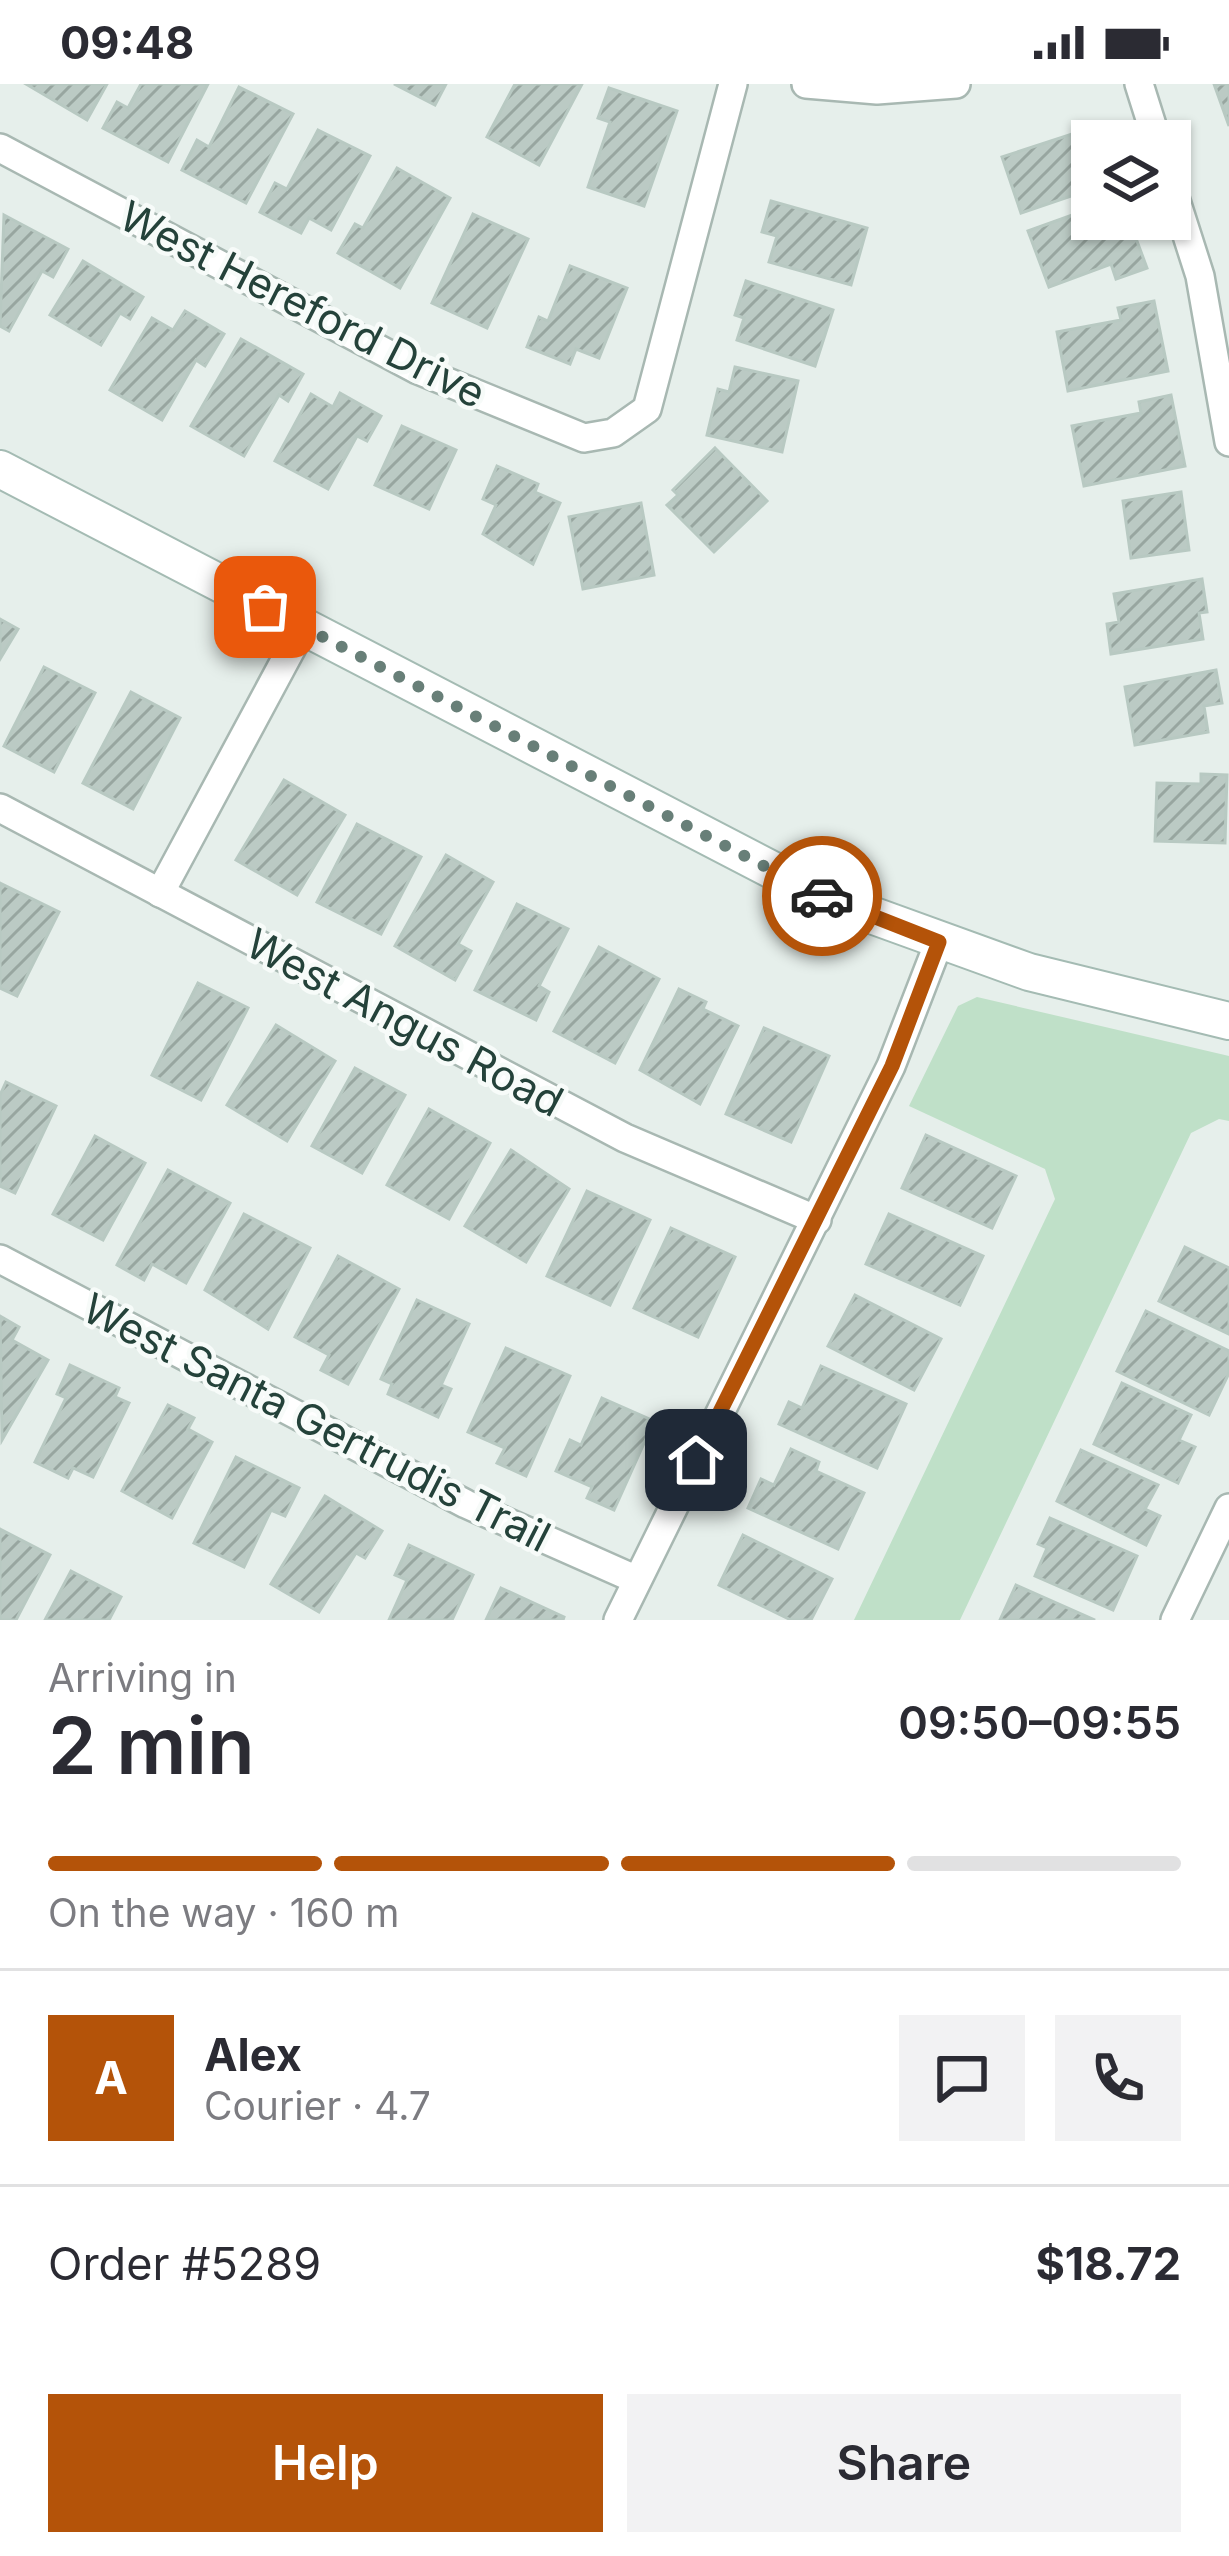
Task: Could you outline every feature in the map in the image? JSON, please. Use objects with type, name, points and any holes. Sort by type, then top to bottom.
[{"type":"street","name":"West Hereford Drive","points":[[0,148],[418,370],[584,438],[613,433],[647,409],[733,84]]},
{"type":"street","points":[[806,84],[878,90],[956,84]]},
{"type":"street","points":[[1139,84],[1150,120]]},
{"type":"street","points":[[1189,240],[1200,276],[1229,442]]},
{"type":"street","points":[[0,469],[733,854],[939,942],[1051,978],[1229,1021]]},
{"type":"street","points":[[160,893],[303,627]]},
{"type":"street","name":"West Angus Road","points":[[0,808],[626,1138],[817,1220]]},
{"type":"street","points":[[618,1620],[892,1066],[939,942]]},
{"type":"street","name":"West Santa Gertrudis Trail","points":[[0,1259],[466,1504],[635,1580]]},
{"type":"street","points":[[1175,1620],[1229,1508]]},
{"type":"green space","points":[[977,997],[1229,1056],[1229,1121],[1219,1119],[1191,1133],[960,1620],[854,1620],[1055,1199],[1045,1169],[909,1106],[958,1006]]},
{"type":"building","points":[[26,84],[107,84],[87,120]]},
{"type":"building","points":[[141,84],[208,84],[168,162],[103,128],[117,102],[128,108]]},
{"type":"building","points":[[394,84],[446,84],[435,105]]},
{"type":"building","points":[[515,84],[582,84],[539,165],[487,137]]},
{"type":"building","points":[[1214,84],[1229,84],[1229,126]]},
{"type":"building","points":[[239,87],[293,114],[246,203],[182,170],[197,140],[209,147]]},
{"type":"building","points":[[609,88],[677,111],[644,206],[588,187],[610,122],[598,118]]},
{"type":"building","points":[[318,130],[370,156],[331,230],[309,218],[301,233],[260,212],[275,183],[287,189]]},
{"type":"building","points":[[1071,134],[1071,196],[1021,213],[1002,157]]},
{"type":"building","points":[[397,168],[450,198],[400,288],[338,253],[355,224],[363,228]]},
{"type":"building","points":[[771,201],[867,228],[851,285],[769,262],[777,236],[762,232]]},
{"type":"building","points":[[473,214],[528,239],[487,328],[432,303]]},
{"type":"building","points":[[4,215],[68,249],[53,277],[42,271],[9,331],[0,326]]},
{"type":"building","points":[[1071,216],[1071,240],[1137,240],[1147,268],[1116,279],[1111,264],[1049,287],[1028,231]]},
{"type":"building","points":[[83,261],[143,297],[130,319],[120,313],[101,345],[50,315]]},
{"type":"building","points":[[570,266],[627,288],[599,358],[576,349],[570,364],[527,347],[539,317],[548,321]]},
{"type":"building","points":[[746,281],[833,310],[815,366],[737,340],[744,318],[735,315]]},
{"type":"building","points":[[1154,301],[1168,371],[1068,391],[1057,332],[1121,320],[1118,308]]},
{"type":"building","points":[[185,311],[224,334],[205,366],[196,360],[162,420],[110,390],[152,318],[173,330]]},
{"type":"building","points":[[241,339],[303,374],[288,401],[279,395],[244,456],[191,426]]},
{"type":"building","points":[[735,367],[798,381],[782,452],[707,435],[718,389],[729,392]]},
{"type":"building","points":[[340,393],[381,416],[367,441],[357,436],[328,489],[275,461],[311,394],[333,407]]},
{"type":"building","points":[[1171,395],[1185,466],[1084,486],[1072,426],[1141,413],[1139,402]]},
{"type":"building","points":[[402,426],[456,450],[429,509],[375,485]]},
{"type":"building","points":[[715,448],[767,501],[714,552],[667,505],[678,495],[673,490]]},
{"type":"building","points":[[497,466],[538,484],[535,492],[560,503],[533,564],[483,534],[496,505],[483,499]]},
{"type":"building","points":[[1181,492],[1189,550],[1131,558],[1123,501]]},
{"type":"building","points":[[641,503],[654,575],[583,589],[569,517]]},
{"type":"building","points":[[1202,579],[1207,612],[1199,613],[1203,639],[1111,654],[1107,624],[1119,622],[1114,594]]},
{"type":"building","points":[[0,619],[18,629],[0,659]]},
{"type":"building","points":[[44,667],[95,693],[54,772],[4,746]]},
{"type":"building","points":[[1216,670],[1222,703],[1204,706],[1208,732],[1135,745],[1125,687]]},
{"type":"building","points":[[131,692],[180,718],[133,809],[83,783]]},
{"type":"building","points":[[1201,774],[1227,775],[1225,843],[1155,841],[1157,783],[1201,784]]},
{"type":"building","points":[[284,780],[345,815],[297,895],[236,860]]},
{"type":"building","points":[[357,824],[421,857],[381,934],[317,902]]},
{"type":"building","points":[[446,855],[493,882],[458,944],[471,951],[455,980],[395,946]]},
{"type":"building","points":[[0,883],[59,912],[17,996],[0,988]]},
{"type":"building","points":[[517,904],[568,929],[539,986],[549,992],[536,1020],[475,990]]},
{"type":"building","points":[[599,947],[659,979],[615,1063],[554,1031]]},
{"type":"building","points":[[198,983],[248,1008],[201,1100],[152,1075]]},
{"type":"building","points":[[679,989],[706,1002],[703,1009],[738,1026],[700,1104],[640,1070]]},
{"type":"building","points":[[276,1025],[335,1061],[287,1141],[227,1105]]},
{"type":"building","points":[[764,1028],[829,1056],[791,1142],[726,1114]]},
{"type":"building","points":[[355,1068],[405,1095],[362,1173],[312,1146]]},
{"type":"building","points":[[6,1082],[56,1106],[15,1193],[0,1186],[0,1095]]},
{"type":"building","points":[[429,1109],[490,1143],[449,1219],[387,1185]]},
{"type":"building","points":[[926,1135],[1016,1176],[992,1228],[902,1188]]},
{"type":"building","points":[[95,1136],[145,1163],[103,1240],[53,1214]]},
{"type":"building","points":[[511,1150],[569,1189],[526,1262],[465,1226]]},
{"type":"building","points":[[168,1170],[230,1203],[186,1283],[152,1264],[144,1280],[117,1265]]},
{"type":"building","points":[[587,1191],[650,1220],[610,1305],[547,1276]]},
{"type":"building","points":[[244,1214],[310,1248],[268,1329],[205,1290]]},
{"type":"building","points":[[889,1214],[983,1256],[960,1305],[866,1264]]},
{"type":"building","points":[[671,1228],[735,1257],[698,1337],[634,1308]]},
{"type":"building","points":[[1185,1247],[1229,1268],[1229,1334],[1159,1301]]},
{"type":"building","points":[[338,1256],[399,1289],[348,1384],[321,1370],[329,1355],[295,1337]]},
{"type":"building","points":[[855,1295],[941,1339],[914,1390],[828,1346]]},
{"type":"building","points":[[417,1300],[469,1324],[441,1385],[451,1389],[438,1417],[388,1394],[392,1384],[381,1379]]},
{"type":"building","points":[[1146,1311],[1229,1351],[1229,1373],[1209,1415],[1117,1371]]},
{"type":"building","points":[[0,1316],[19,1327],[12,1340],[48,1360],[2,1440]]},
{"type":"building","points":[[506,1348],[570,1376],[526,1476],[497,1463],[505,1448],[468,1432]]},
{"type":"building","points":[[70,1365],[119,1388],[115,1397],[129,1403],[93,1477],[73,1468],[68,1478],[35,1462],[66,1398],[57,1394]]},
{"type":"building","points":[[821,1366],[906,1404],[877,1468],[779,1424],[789,1402],[802,1408]]},
{"type":"building","points":[[1122,1383],[1191,1415],[1179,1440],[1195,1447],[1178,1483],[1094,1444]]},
{"type":"building","points":[[602,1398],[654,1421],[614,1510],[587,1498],[592,1487],[556,1471],[570,1440],[581,1445]]},
{"type":"building","points":[[168,1405],[194,1418],[188,1429],[212,1442],[172,1518],[122,1491]]},
{"type":"building","points":[[791,1449],[819,1462],[816,1471],[864,1493],[838,1549],[748,1508],[761,1479],[774,1485]]},
{"type":"building","points":[[1081,1450],[1158,1485],[1145,1509],[1160,1516],[1146,1545],[1057,1501]]},
{"type":"building","points":[[236,1457],[299,1488],[285,1516],[271,1510],[244,1567],[194,1543]]},
{"type":"building","points":[[325,1496],[382,1531],[365,1558],[356,1553],[319,1612],[271,1584]]},
{"type":"building","points":[[1050,1518],[1137,1556],[1113,1610],[1035,1576],[1047,1548],[1038,1544]]},
{"type":"building","points":[[0,1529],[50,1555],[16,1620],[0,1620]]},
{"type":"building","points":[[743,1535],[832,1579],[811,1620],[791,1620],[719,1585]]},
{"type":"building","points":[[409,1545],[473,1575],[452,1620],[389,1620],[407,1580],[395,1575]]},
{"type":"building","points":[[71,1571],[121,1597],[109,1620],[45,1620]]},
{"type":"building","points":[[1016,1585],[1095,1620],[1000,1620]]},
{"type":"building","points":[[501,1588],[564,1617],[563,1620],[486,1620]]},
{"type":"way so far","points":[[265,607],[733,854],[822,896]]},
{"type":"route","points":[[696,1460],[892,1066],[939,942],[822,896]]}]
